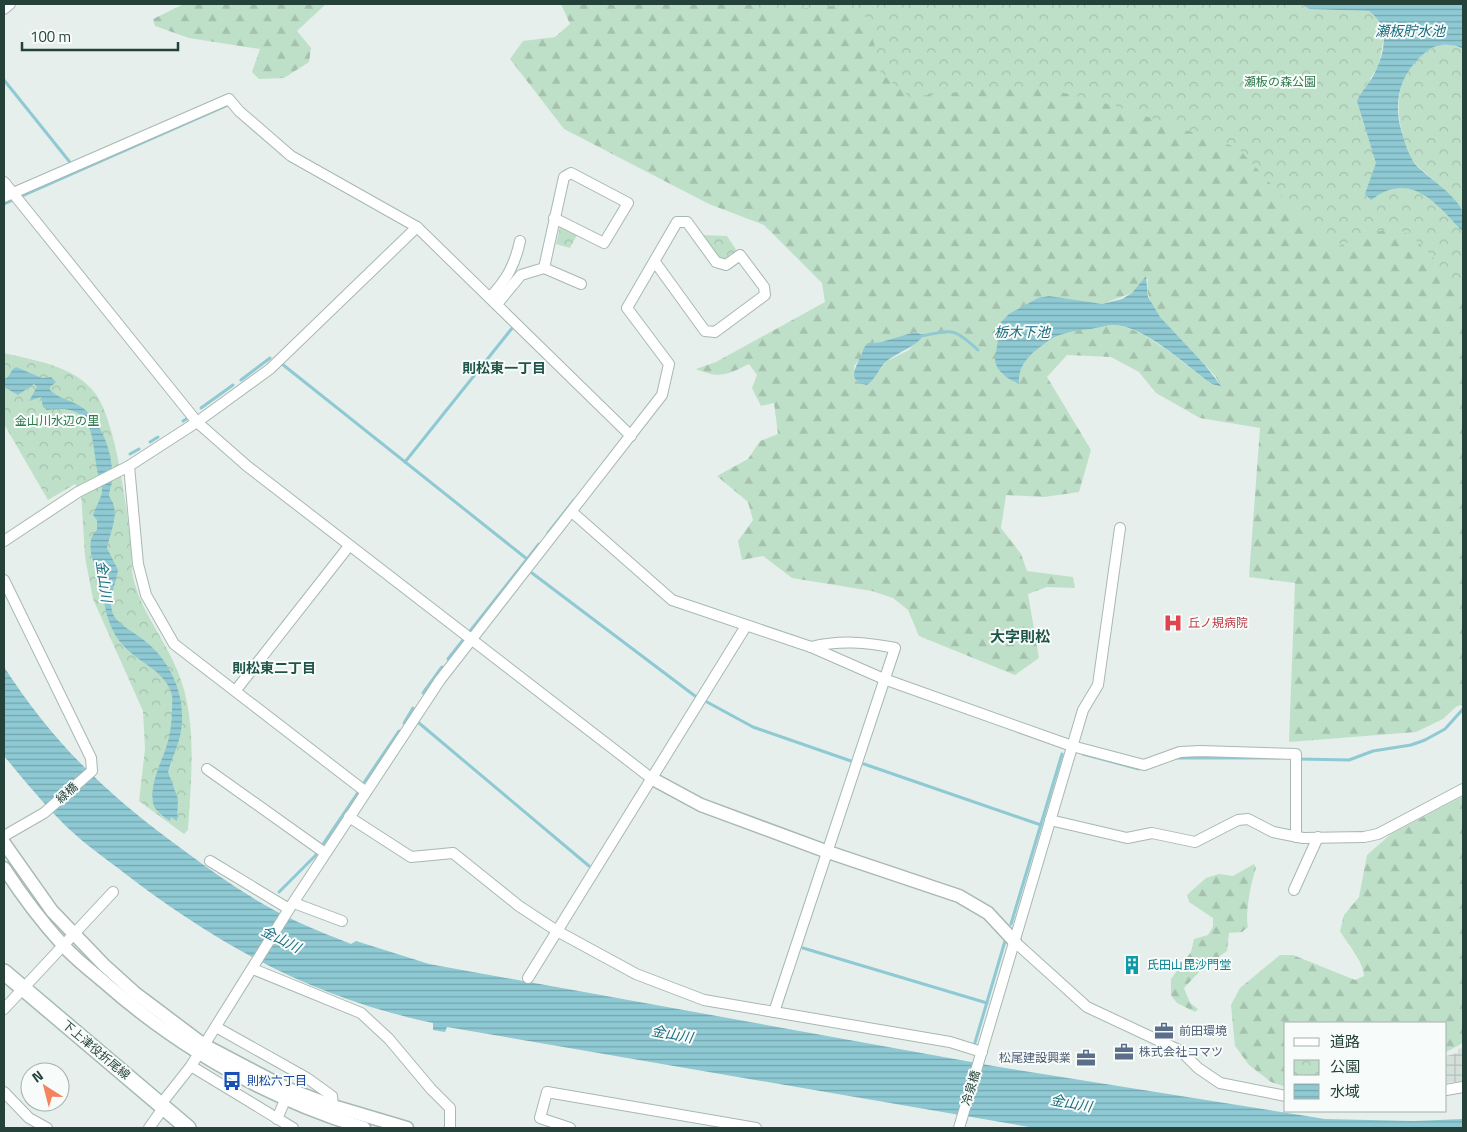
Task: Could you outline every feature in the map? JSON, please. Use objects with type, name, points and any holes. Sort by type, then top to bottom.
[{"type":"main road","name":"下上津役折尾線","points":[[4,972],[188,1128]]},
{"type":"street","points":[[4,9],[10,4]]},
{"type":"street","points":[[8,195],[229,99],[239,111],[291,156],[417,227],[494,300],[631,436]]},
{"type":"street","points":[[544,268],[554,218],[564,177],[571,173],[628,203],[604,243],[554,218]]},
{"type":"street","points":[[4,182],[8,195],[21,204],[197,422],[246,466],[651,778],[702,805],[828,852],[959,896],[988,913],[1015,942],[1087,1007],[1181,1051],[1198,1068],[1220,1083],[1284,1096]]},
{"type":"street","points":[[149,1128],[216,1027],[325,853],[440,680],[662,395],[669,364],[627,308],[677,222],[687,222],[716,262],[726,264],[740,255],[764,287],[765,295],[715,332],[705,331],[655,262]]},
{"type":"street","points":[[4,541],[83,490],[129,466],[197,422],[270,369],[417,227]]},
{"type":"street","points":[[494,300],[515,263],[520,241]]},
{"type":"street","points":[[494,300],[521,275],[544,268],[581,284]]},
{"type":"street","points":[[129,466],[138,564],[146,595],[174,644],[366,792]]},
{"type":"street","points":[[572,512],[672,600],[811,647],[884,679],[1072,746],[1144,765],[1180,752],[1200,750],[1296,758],[1296,837]]},
{"type":"street","name":"冷泉橋","points":[[960,1124],[1083,710],[1098,684],[1120,528]]},
{"type":"street","points":[[236,690],[349,546]]},
{"type":"street","name":"緑橋","points":[[4,580],[91,758],[92,771],[44,813],[4,836]]},
{"type":"street","points":[[528,978],[746,626]]},
{"type":"street","points":[[774,1012],[895,648],[860,642],[829,643],[811,647]]},
{"type":"street","points":[[207,769],[325,853]]},
{"type":"street","points":[[1050,820],[1127,838],[1152,832],[1195,842],[1238,820],[1248,819],[1273,832],[1296,837],[1364,837],[1378,834],[1463,789]]},
{"type":"street","points":[[349,817],[411,857],[453,853],[519,906],[557,931],[636,974],[704,1000],[950,1042],[981,1055]]},
{"type":"street","points":[[1294,890],[1318,837]]},
{"type":"street","points":[[4,843],[52,911],[73,934],[135,994],[201,1050],[286,1088],[333,1106],[407,1128]]},
{"type":"street","points":[[210,861],[290,908],[342,921]]},
{"type":"street","points":[[4,868],[62,945],[125,1001],[201,1050],[285,1100],[364,1128]]},
{"type":"street","points":[[4,1009],[113,892]]},
{"type":"street","points":[[254,967],[362,1013],[389,1039],[431,1089],[450,1108],[450,1128]]},
{"type":"street","points":[[216,1027],[308,1078],[332,1096],[333,1106]]},
{"type":"street","points":[[191,1066],[293,1128]]},
{"type":"street","points":[[1447,1090],[1463,1087]]},
{"type":"street","points":[[4,1092],[29,1118],[47,1128]]},
{"type":"street","points":[[570,1128],[540,1118],[547,1092],[756,1128]]},
{"type":"street","points":[[277,1119],[285,1100]]},
{"type":"shaded area","points":[[1463,1048],[1463,1081],[1447,1083],[1447,1056],[1458,1053],[1458,1049]]},
{"type":"green space","points":[[184,4],[326,4],[297,31],[311,48],[309,62],[284,78],[259,79],[252,72],[260,49],[189,38],[155,26],[153,19]]},
{"type":"green space","points":[[561,4],[1301,4],[1371,80],[1435,202],[1463,232],[1463,705],[1457,706],[1443,719],[1416,732],[1289,742],[1295,583],[1249,577],[1260,428],[1200,418],[1156,393],[1139,372],[1111,357],[1067,355],[1047,377],[1091,450],[1079,492],[1044,497],[1006,495],[1001,528],[1021,554],[1027,571],[1073,577],[1075,588],[1047,587],[1028,594],[1039,658],[1015,675],[919,636],[908,610],[893,598],[872,591],[792,578],[763,556],[742,560],[738,541],[753,520],[748,502],[717,476],[748,459],[760,441],[778,434],[774,403],[761,406],[752,388],[757,375],[749,364],[735,371],[718,375],[696,369],[716,362],[825,302],[822,283],[764,225],[709,204],[564,129],[510,59],[523,41],[555,37],[570,24]],"holes":[[[1148,278],[1148,295],[1154,310],[1163,323],[1213,374],[1222,387],[1212,384],[1150,339],[1124,327],[1111,325],[1071,332],[1057,336],[1045,343],[1024,362],[1019,371],[1019,382],[1016,383],[1001,373],[1024,307],[1038,298],[1102,304],[1132,293]],[[915,332],[922,334],[909,350],[887,361],[867,385],[856,381],[854,366],[874,342],[881,342]]]},
{"type":"green space","name":"瀬板の森公園","points":[[751,4],[1301,4],[1309,9],[1369,11],[1376,16],[1384,35],[1379,66],[1360,93],[1359,111],[1366,125],[1376,163],[1369,183],[1371,200],[1386,191],[1399,188],[1411,189],[1433,201],[1443,211],[1463,232],[1463,296],[1431,255],[1412,236],[1397,229],[1386,229],[1336,247],[1324,242],[1238,148],[1116,106],[1048,89],[997,88],[910,97],[881,73],[868,18],[840,5],[769,12]]},
{"type":"green space","points":[[1439,45],[1452,45],[1463,49],[1463,213],[1434,180],[1418,167],[1409,154],[1400,125],[1399,97],[1407,72],[1415,61]]},
{"type":"green space","points":[[560,227],[577,235],[570,248],[556,244]]},
{"type":"green space","points":[[701,235],[727,236],[737,251],[725,260],[719,258]]},
{"type":"green space","name":"金山川水辺の里","points":[[4,353],[41,362],[76,376],[95,393],[109,424],[120,468],[127,514],[133,577],[147,614],[167,648],[178,672],[188,710],[192,750],[188,830],[184,834],[139,801],[145,749],[143,711],[93,599],[85,557],[81,492],[75,484],[48,500],[4,424]]},
{"type":"green space","points":[[1463,796],[1463,1043],[1447,1051],[1447,1022],[1284,1022],[1284,1086],[1271,1082],[1249,1065],[1235,1046],[1231,1005],[1240,988],[1280,955],[1293,955],[1355,980],[1364,976],[1358,958],[1340,931],[1344,915],[1359,897],[1367,855],[1391,834]]},
{"type":"green space","points":[[1254,864],[1256,868],[1249,898],[1248,927],[1242,932],[1229,933],[1227,951],[1202,969],[1184,988],[1190,1003],[1198,1009],[1195,1012],[1177,1003],[1171,995],[1171,979],[1191,952],[1194,939],[1208,935],[1213,927],[1213,918],[1189,902],[1187,895],[1206,878],[1219,874],[1233,876]]},
{"type":"water","name":"瀬板貯水池","points":[[1301,4],[1463,4],[1463,49],[1450,45],[1435,46],[1417,60],[1404,79],[1400,89],[1398,112],[1403,136],[1411,158],[1420,169],[1456,200],[1464,217],[1463,232],[1433,201],[1411,189],[1399,188],[1385,191],[1371,200],[1365,194],[1376,163],[1357,101],[1372,78],[1380,61],[1384,43],[1381,25],[1369,11],[1309,9]]},
{"type":"water","name":"栃木下池","points":[[1146,276],[1148,297],[1160,317],[1204,364],[1222,387],[1212,384],[1150,338],[1123,326],[1110,325],[1079,330],[1054,338],[1034,352],[1026,361],[1020,371],[1019,384],[1008,378],[998,369],[995,361],[1000,323],[1009,314],[1038,298],[1049,296],[1102,304],[1122,299],[1132,293]]},
{"type":"water","points":[[915,332],[924,335],[911,346],[888,360],[873,380],[867,385],[857,381],[854,375],[855,371],[864,348],[868,343],[881,342]]},
{"type":"water","name":"金山川","points":[[16,367],[42,378],[51,377],[56,382],[50,387],[50,390],[76,404],[91,415],[106,442],[112,471],[109,496],[113,502],[115,514],[107,548],[118,570],[111,597],[111,608],[115,618],[155,650],[163,660],[170,671],[180,696],[182,723],[180,736],[168,772],[178,799],[177,821],[171,817],[170,821],[157,811],[152,796],[156,775],[170,734],[172,715],[171,691],[161,676],[128,650],[117,637],[107,616],[92,556],[91,542],[97,530],[97,520],[93,515],[102,491],[91,433],[82,416],[74,411],[62,409],[47,410],[43,407],[41,397],[29,401],[37,387],[34,384],[18,395],[4,387],[4,379]]},
{"type":"water","name":"金山川","points":[[4,667],[44,722],[86,769],[158,831],[199,862],[254,899],[298,922],[351,944],[356,941],[429,964],[999,1067],[1325,1119],[1414,1121],[1463,1119],[1463,1128],[1035,1128],[447,1027],[445,1032],[433,1030],[433,1023],[348,999],[308,984],[269,966],[232,946],[159,899],[82,841],[52,812],[4,756]]},
{"type":"waterway","points":[[4,80],[73,166]]},
{"type":"waterway","points":[[4,204],[228,105]]},
{"type":"waterway","points":[[405,462],[513,327]]},
{"type":"waterway","points":[[921,336],[940,332],[952,332],[963,337],[978,350]]},
{"type":"waterway","points":[[241,380],[270,358]]},
{"type":"waterway","points":[[282,364],[527,559]]},
{"type":"waterway","points":[[201,408],[233,385]]},
{"type":"waterway","points":[[183,421],[188,418]]},
{"type":"waterway","points":[[150,442],[158,437]]},
{"type":"waterway","points":[[130,454],[139,449]]},
{"type":"waterway","points":[[548,533],[574,500]]},
{"type":"waterway","points":[[448,659],[539,544]]},
{"type":"waterway","points":[[532,573],[695,696]]},
{"type":"waterway","points":[[423,693],[442,667]]},
{"type":"waterway","points":[[707,702],[753,727],[851,761]]},
{"type":"waterway","points":[[404,723],[413,708]]},
{"type":"waterway","points":[[1299,759],[1349,760],[1373,751],[1411,745],[1445,729],[1463,709]]},
{"type":"waterway","points":[[419,723],[589,866]]},
{"type":"waterway","points":[[363,784],[399,731]]},
{"type":"waterway","points":[[1011,924],[1062,754]]},
{"type":"waterway","points":[[1083,754],[1139,769]]},
{"type":"waterway","points":[[1177,758],[1280,758]]},
{"type":"waterway","points":[[864,764],[1041,825]]},
{"type":"waterway","points":[[279,892],[315,856],[359,791]]},
{"type":"waterway","points":[[974,1046],[1005,941]]},
{"type":"waterway","points":[[803,948],[987,1003]]},
{"type":"place","name":"丘ノ規病院","points":[[1173,623]]},
{"type":"place","name":"氏田山毘沙門堂","points":[[1132,965]]},
{"type":"place","name":"前田環境","points":[[1164,1031]]},
{"type":"place","name":"株式会社コマツ","points":[[1124,1052]]},
{"type":"place","name":"松尾建設興業","points":[[1086,1058]]},
{"type":"place","name":"則松六丁目","points":[[232,1081]]},
{"type":"district","name":"則松東一丁目","points":[[504,368]]},
{"type":"district","name":"大字則松","points":[[1020,637]]},
{"type":"district","name":"則松東二丁目","points":[[274,668]]}]
